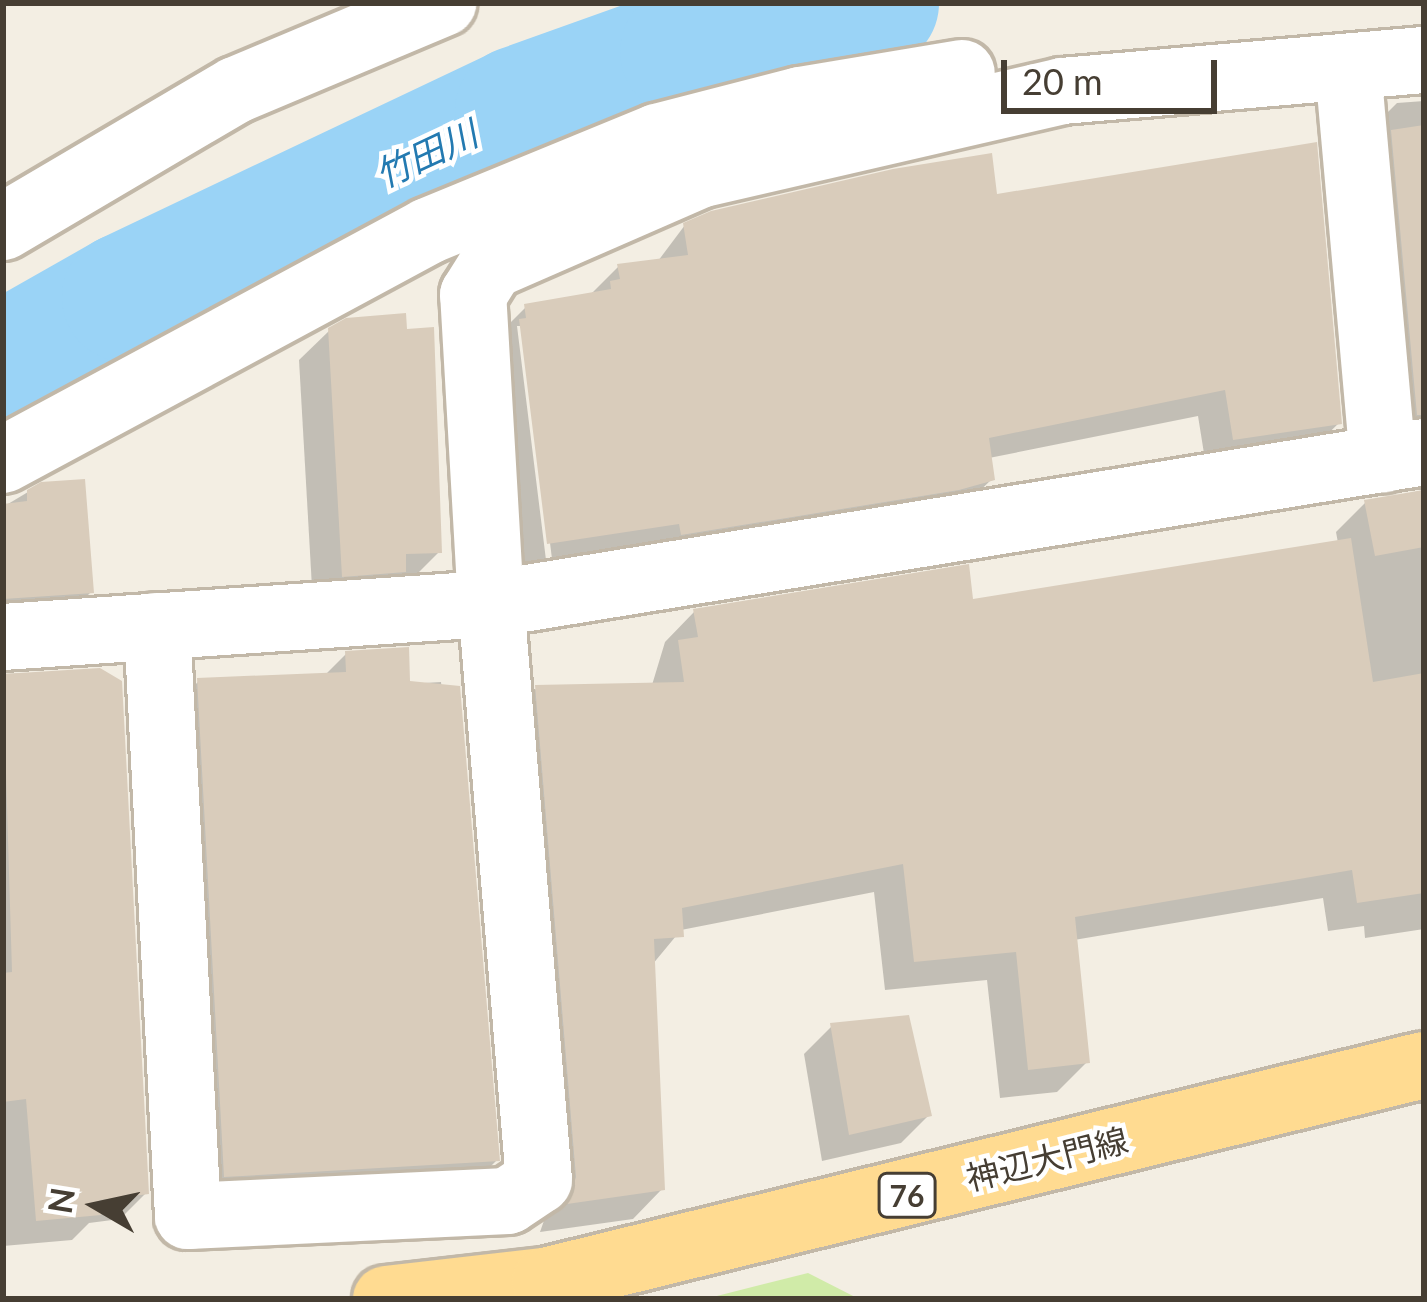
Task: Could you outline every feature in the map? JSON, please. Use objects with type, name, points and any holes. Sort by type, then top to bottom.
[{"type":"main road","name":"神辺大門線","points":[[386,1299],[545,1281],[1424,1065]]},
{"type":"street","points":[[3,226],[236,90],[443,3]]},
{"type":"street","points":[[3,460],[428,231],[657,137],[935,76],[1424,15]]},
{"type":"street","points":[[157,626],[188,1216],[508,1201],[539,1180],[491,604],[473,295],[491,266],[699,175],[1062,92],[1424,60]]},
{"type":"street","points":[[3,637],[491,604],[1404,456],[1348,68]]},
{"type":"green space","points":[[808,1273],[859,1299],[705,1299]]},
{"type":"building","points":[[1424,125],[1424,415],[1417,415],[1391,130]]},
{"type":"building","points":[[1317,142],[1342,424],[1233,440],[1225,390],[989,438],[995,480],[959,490],[681,535],[679,524],[547,544],[519,319],[526,318],[524,304],[611,289],[610,281],[620,279],[617,264],[688,255],[683,223],[711,211],[893,169],[992,153],[997,194]]},
{"type":"building","points":[[406,313],[407,329],[434,327],[442,553],[406,554],[406,572],[342,577],[328,328],[346,318]]},
{"type":"building","points":[[85,479],[94,593],[3,599],[3,504],[27,501],[27,490],[41,482]]},
{"type":"building","points":[[1424,490],[1424,547],[1375,556],[1364,500]]},
{"type":"building","points":[[1351,538],[1373,682],[1424,673],[1424,893],[1357,903],[1352,870],[1075,917],[1090,1063],[1028,1070],[1016,952],[914,962],[903,864],[682,908],[684,937],[654,939],[665,1190],[567,1204],[576,1177],[535,685],[684,682],[678,640],[698,637],[693,609],[969,564],[973,599]]},
{"type":"building","points":[[409,647],[410,681],[460,686],[500,1161],[224,1177],[197,678],[346,672],[345,651]]},
{"type":"building","points":[[100,668],[122,681],[149,1194],[100,1200],[101,1215],[36,1221],[26,1099],[3,1102],[3,973],[12,972],[3,674]]},
{"type":"building","points":[[909,1015],[932,1116],[849,1135],[830,1023]]},
{"type":"waterway","name":"竹田川","points":[[3,367],[126,297],[519,110],[684,51],[874,3]]}]
